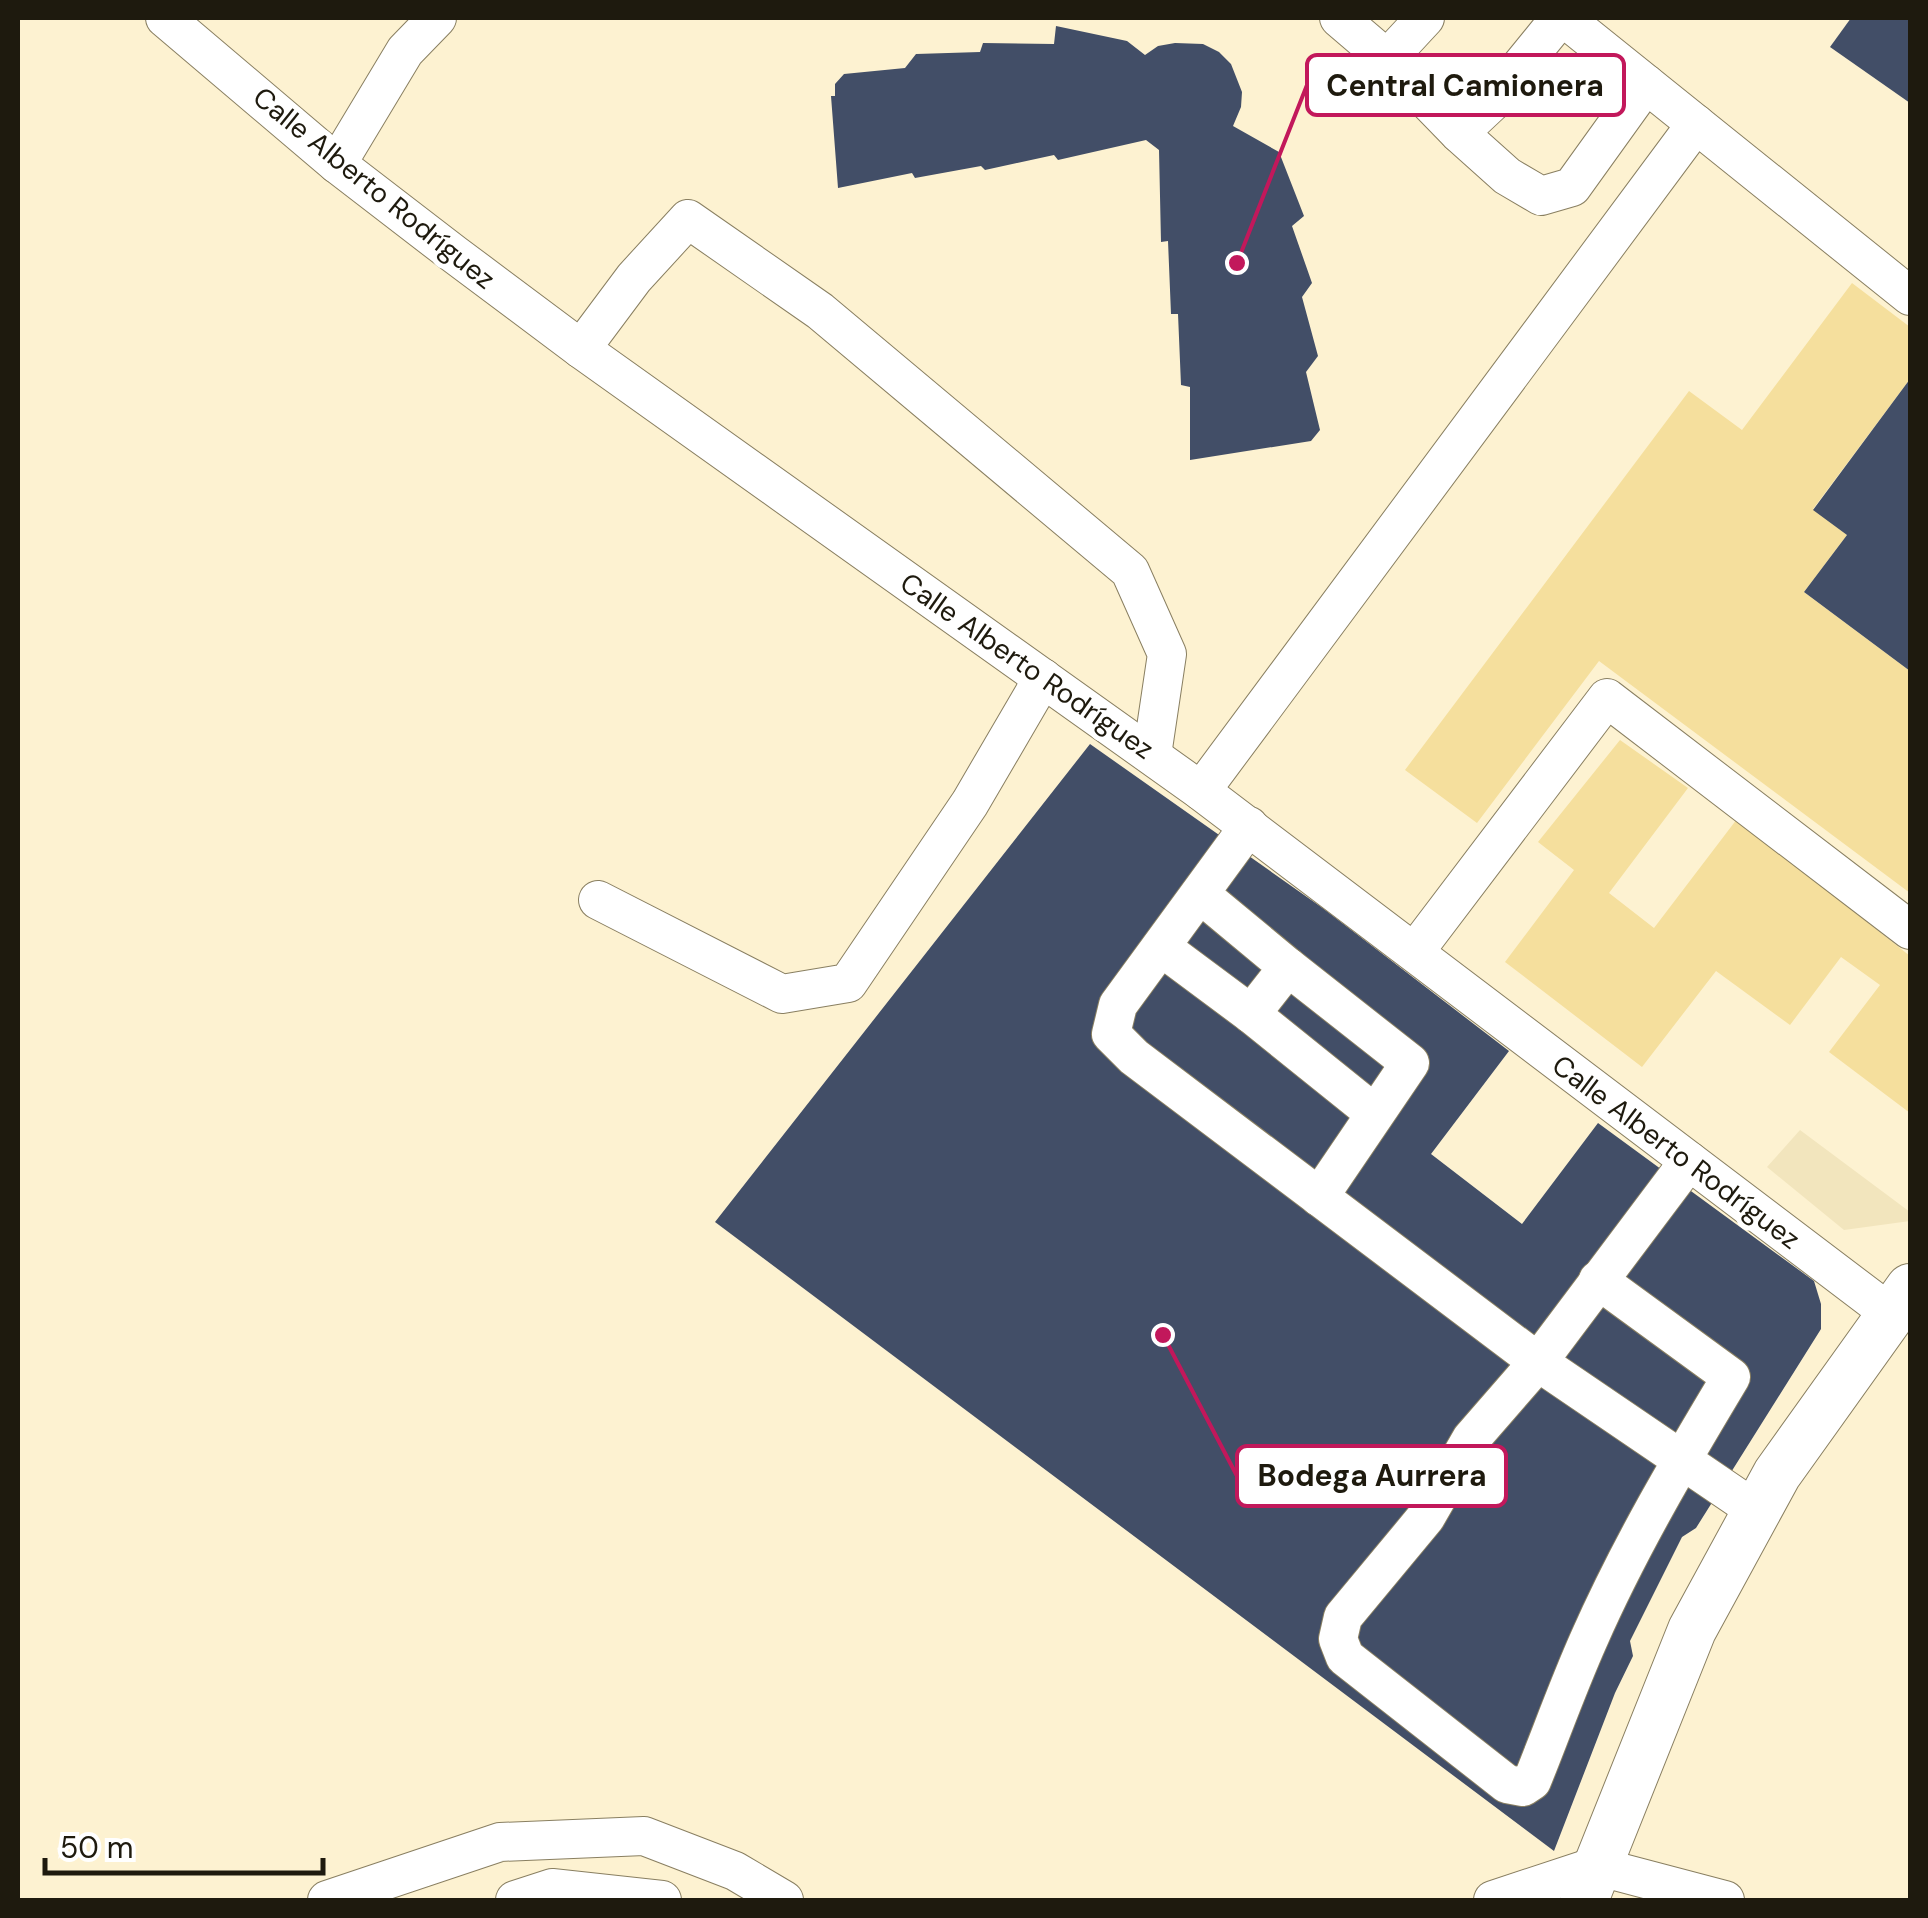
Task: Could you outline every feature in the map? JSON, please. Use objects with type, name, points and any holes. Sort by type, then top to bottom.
[{"type":"main road","points":[[1590,1884],[1692,1630],[1777,1474],[1901,1301]]},
{"type":"street","name":"Calle Alberto Rodríguez","points":[[165,18],[337,164],[581,349],[1202,790],[1689,1161],[1901,1301]]},
{"type":"street","points":[[337,164],[406,50],[437,18]]},
{"type":"street","points":[[1339,18],[1386,58],[1459,134],[1507,176],[1541,196],[1572,188],[1646,84]]},
{"type":"street","points":[[1386,58],[1425,18]]},
{"type":"street","points":[[1459,134],[1490,104],[1562,18],[1907,286]]},
{"type":"street","points":[[1202,790],[1696,124]]},
{"type":"street","points":[[581,349],[634,278],[688,218],[820,311],[1130,572],[1167,654],[1152,756]]},
{"type":"street","points":[[598,900],[782,994],[848,983],[970,803],[1044,678]]},
{"type":"street","points":[[1416,950],[1608,698],[1910,930]]},
{"type":"street","points":[[1250,826],[1118,1005],[1110,1034],[1134,1057],[1538,1362],[1757,1511]]},
{"type":"street","points":[[1200,894],[1410,1063],[1318,1197]]},
{"type":"street","points":[[1161,947],[1374,1113]]},
{"type":"street","points":[[1251,1014],[1288,967]]},
{"type":"street","points":[[1598,1280],[1731,1377],[1682,1460],[1590,1637],[1532,1781],[1522,1787],[1507,1784],[1345,1657],[1338,1638],[1343,1617],[1426,1517],[1471,1439],[1538,1362],[1598,1280],[1689,1161]]},
{"type":"street","points":[[327,1900],[500,1842],[644,1836],[734,1870],[784,1900]]},
{"type":"street","points":[[1493,1900],[1590,1884],[1708,1898]]},
{"type":"street","points":[[515,1900],[552,1888],[662,1900]]},
{"type":"shaded area","points":[[1852,283],[1910,327],[1910,379],[1813,509],[1847,535],[1804,592],[1910,671],[1910,893],[1599,661],[1477,823],[1405,770],[1689,391],[1742,430]]},
{"type":"shaded area","points":[[1620,740],[1688,788],[1609,893],[1654,928],[1737,819],[1910,956],[1910,1113],[1829,1052],[1880,985],[1841,957],[1790,1025],[1716,971],[1642,1067],[1505,962],[1574,870],[1538,842]]},
{"type":"shaded area","points":[[1800,1130],[1910,1212],[1910,1221],[1844,1230],[1767,1167]]},
{"type":"building","points":[[1851,18],[1910,18],[1910,103],[1830,47]]},
{"type":"building","points":[[1056,26],[1127,41],[1145,55],[1158,46],[1203,44],[1231,64],[1242,92],[1233,126],[1279,152],[1304,216],[1292,226],[1312,283],[1302,297],[1318,356],[1306,372],[1320,430],[1311,441],[1190,460],[1190,387],[1181,385],[1178,314],[1171,314],[1168,241],[1161,242],[1159,150],[1146,140],[1058,160],[1054,155],[985,170],[981,166],[915,178],[912,173],[838,188],[831,96],[835,96],[835,84],[844,74],[905,68],[916,54],[980,52],[983,43],[1054,44]]},
{"type":"building","points":[[1910,379],[1910,671],[1804,592],[1847,535],[1813,510]]},
{"type":"building","points":[[1090,744],[1324,909],[1509,1051],[1431,1154],[1522,1224],[1598,1123],[1814,1281],[1821,1304],[1821,1329],[1696,1528],[1682,1537],[1630,1641],[1633,1656],[1554,1851],[715,1222]]},
{"type":"place","name":"Central Camionera","points":[[1237,263]]},
{"type":"place","name":"Bodega Aurrera","points":[[1163,1335]]}]
